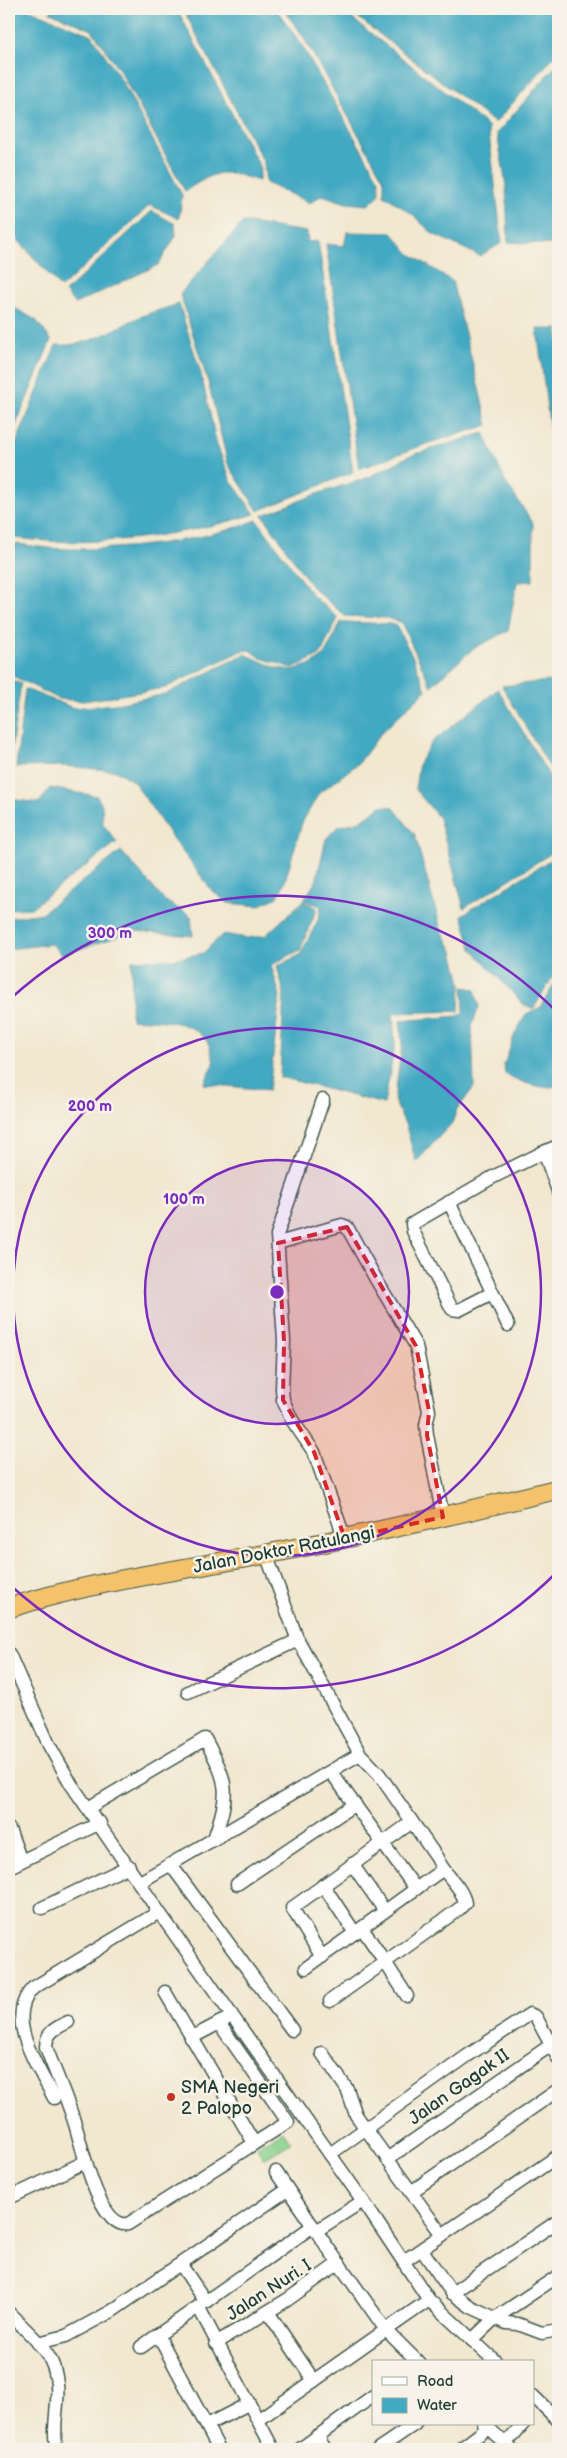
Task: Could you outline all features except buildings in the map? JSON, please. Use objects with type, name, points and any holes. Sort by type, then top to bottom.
[{"type":"highway","name":"Jalan Doktor Ratulangi","points":[[9,1608],[125,1578],[345,1539],[558,1488]]},
{"type":"street","points":[[323,1100],[277,1235],[284,1341],[283,1400],[292,1420],[314,1452],[331,1495],[345,1539]]},
{"type":"street","points":[[492,1293],[455,1311],[449,1306],[413,1231],[412,1224],[449,1202],[558,1146]]},
{"type":"street","points":[[544,1152],[558,1191]]},
{"type":"street","points":[[449,1202],[508,1326]]},
{"type":"street","points":[[278,1243],[342,1225],[347,1227],[416,1346],[429,1411],[426,1425],[427,1435],[443,1517]]},
{"type":"street","points":[[266,1554],[298,1640],[360,1754],[379,1774],[437,1858],[442,1870],[463,1895],[465,1903],[330,2001]]},
{"type":"street","points":[[188,1692],[298,1640]]},
{"type":"street","points":[[9,1654],[49,1745],[71,1784],[100,1823],[232,2017],[363,2201],[429,2300],[494,2360]]},
{"type":"street","points":[[88,1808],[205,1739],[223,1773],[226,1804],[214,1839]]},
{"type":"street","points":[[140,1882],[360,1754]]},
{"type":"street","points":[[331,1772],[416,1889]]},
{"type":"street","points":[[238,1884],[355,1804]]},
{"type":"street","points":[[322,1957],[292,1908],[412,1822]]},
{"type":"street","points":[[9,1867],[100,1823]]},
{"type":"street","points":[[9,1829],[21,1861]]},
{"type":"street","points":[[352,1864],[385,1911]]},
{"type":"street","points":[[171,1865],[292,2030]]},
{"type":"street","points":[[42,1908],[129,1866]]},
{"type":"street","points":[[306,1968],[442,1870]]},
{"type":"street","points":[[323,1885],[385,1962],[407,1996]]},
{"type":"street","points":[[54,2098],[24,2038],[21,2019],[27,1994],[33,1988],[159,1912]]},
{"type":"street","points":[[165,1992],[254,2143]]},
{"type":"street","points":[[330,2154],[467,2056],[530,2014],[536,2017],[558,2057]]},
{"type":"street","points":[[191,2038],[232,2017]]},
{"type":"street","points":[[68,2022],[52,2031],[46,2038],[46,2047],[77,2130],[85,2162],[105,2210],[113,2220],[123,2225],[128,2224],[301,2114]]},
{"type":"street","points":[[219,2024],[288,2122]]},
{"type":"street","name":"Jalan Gagak II","points":[[387,2159],[551,2045]]},
{"type":"street","points":[[322,2053],[347,2089],[351,2107],[442,2235]]},
{"type":"street","points":[[411,2192],[558,2090]]},
{"type":"street","points":[[404,2261],[558,2156]]},
{"type":"street","points":[[9,2198],[85,2162]]},
{"type":"street","points":[[276,2172],[386,2330],[416,2360]]},
{"type":"street","points":[[38,2343],[66,2336],[89,2324],[182,2265],[287,2190]]},
{"type":"street","points":[[141,2347],[315,2228],[363,2201]]},
{"type":"street","points":[[452,2293],[558,2221]]},
{"type":"street","points":[[422,2250],[452,2293],[471,2307],[494,2319],[518,2324],[542,2333],[558,2330]]},
{"type":"street","name":"Jalan Nuri. I","points":[[216,2344],[268,2312],[339,2263]]},
{"type":"street","points":[[182,2265],[203,2305],[216,2344],[273,2449]]},
{"type":"street","points":[[472,2340],[494,2319],[558,2276]]},
{"type":"street","points":[[258,2420],[429,2300]]},
{"type":"street","points":[[268,2312],[314,2381]]},
{"type":"street","points":[[9,2313],[54,2363],[57,2375],[57,2449]]},
{"type":"street","points":[[158,2335],[219,2449]]},
{"type":"street","points":[[300,2449],[372,2397]]},
{"type":"street","points":[[207,2425],[248,2404]]},
{"type":"street","points":[[536,2405],[558,2420]]},
{"type":"street","points":[[378,2449],[412,2426]]},
{"type":"street","points":[[460,2449],[486,2426],[508,2447],[522,2426]]},
{"type":"street","points":[[317,2436],[325,2449]]},
{"type":"highlighted area","points":[[347,1227],[416,1346],[429,1411],[427,1435],[443,1517],[345,1539],[314,1452],[283,1400],[284,1341],[278,1243]]},
{"type":"green space","points":[[283,2131],[291,2143],[264,2159],[256,2147]]},
{"type":"water","points":[[9,9],[28,9],[92,35],[123,83],[182,195],[179,219],[150,205],[61,288],[9,230]]},
{"type":"water","points":[[54,9],[177,9],[260,167],[259,181],[236,174],[220,173],[206,178],[185,191],[120,71],[92,30],[50,12]]},
{"type":"water","points":[[183,9],[276,9],[301,44],[379,180],[379,195],[368,205],[346,203],[322,195],[310,203],[266,183],[264,163]]},
{"type":"water","points":[[283,9],[340,9],[488,126],[502,243],[480,256],[433,234],[412,214],[384,195],[384,180],[301,33]]},
{"type":"water","points":[[347,9],[558,9],[558,52],[495,123]]},
{"type":"water","points":[[558,63],[558,245],[508,242],[506,185],[497,133]]},
{"type":"water","points":[[152,211],[175,224],[176,236],[158,265],[75,304],[65,292]]},
{"type":"water","points":[[243,222],[307,232],[308,242],[318,241],[353,472],[258,511],[228,464],[208,382],[180,294]]},
{"type":"water","points":[[347,232],[392,233],[409,253],[452,281],[488,425],[426,444],[359,469],[326,244],[344,246]]},
{"type":"water","points":[[179,304],[201,374],[217,445],[231,481],[255,514],[196,529],[133,539],[69,542],[9,537],[9,461],[56,345],[68,345],[90,340],[142,316]]},
{"type":"water","points":[[11,306],[36,320],[51,340],[9,442],[9,311]]},
{"type":"water","points":[[537,329],[558,329],[558,445],[549,423]]},
{"type":"water","points":[[484,433],[506,483],[533,523],[533,581],[517,582],[508,631],[474,648],[431,686],[401,622],[386,618],[345,616],[312,587],[263,515],[317,494],[369,477],[409,456]]},
{"type":"water","points":[[257,520],[313,596],[338,618],[320,655],[292,668],[261,658],[250,650],[241,651],[165,688],[84,701],[59,699],[9,674],[9,543],[66,549],[138,546],[212,534]]},
{"type":"water","points":[[341,622],[395,624],[412,655],[426,690],[381,733],[359,763],[319,793],[302,823],[285,881],[278,897],[258,906],[228,903],[213,892],[173,839],[134,782],[117,771],[63,766],[16,767],[25,689],[74,708],[116,704],[166,694],[245,654],[276,668],[292,670],[312,664],[324,656]]},
{"type":"water","points":[[9,679],[21,684],[9,763]]},
{"type":"water","points":[[549,681],[558,684],[558,781],[502,686]]},
{"type":"water","points":[[498,689],[558,791],[558,849],[464,908],[439,818],[415,789],[419,763],[432,742]]},
{"type":"water","points":[[50,788],[97,796],[102,805],[103,824],[117,842],[31,908],[9,909],[9,799],[39,803]]},
{"type":"water","points":[[381,806],[393,807],[415,835],[441,929],[453,951],[461,983],[459,1011],[393,1013],[395,1045],[384,1104],[280,1077],[284,993],[277,966],[300,955],[319,918],[321,906],[304,900],[316,881],[326,839],[337,827],[360,821]]},
{"type":"water","points":[[121,851],[164,900],[191,916],[193,936],[134,931],[62,955],[52,944],[9,949],[9,918],[42,913]]},
{"type":"water","points":[[558,855],[558,968],[534,1008],[525,1006],[472,949],[462,915]]},
{"type":"water","points":[[303,901],[317,908],[300,950],[271,965],[280,996],[269,1090],[204,1084],[214,1062],[209,1045],[201,1035],[193,1029],[174,1022],[131,1019],[132,960],[174,959],[203,953],[223,934],[247,938],[265,936]]},
{"type":"water","points":[[558,977],[558,1085],[552,1087],[538,1086],[505,1074],[504,1065],[514,1036],[526,1014],[541,1007]]},
{"type":"water","points":[[463,987],[475,989],[479,1007],[472,1025],[474,1087],[457,1110],[452,1123],[416,1162],[406,1126],[394,1100],[402,1046],[400,1021],[458,1016],[464,1012]]},
{"type":"place","name":"SMA Negeri 2 Palopo","points":[[171,2097]]}]
